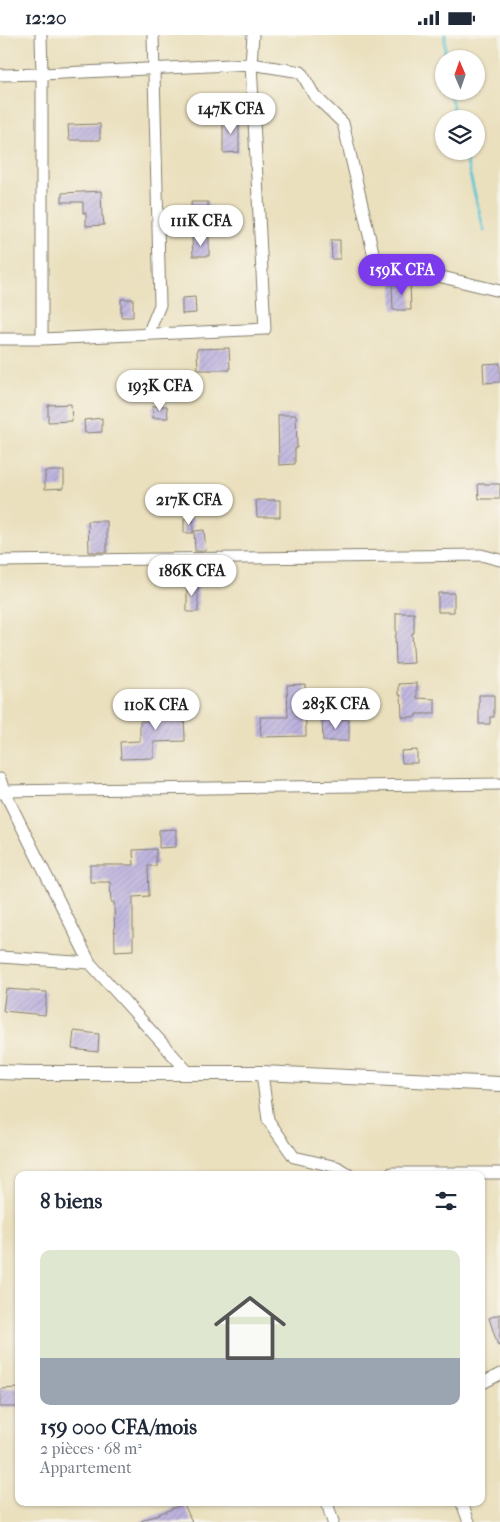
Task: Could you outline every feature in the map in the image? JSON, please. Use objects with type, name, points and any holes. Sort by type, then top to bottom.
[{"type":"street","points":[[41,35],[42,339]]},
{"type":"street","points":[[148,334],[160,305],[153,35]]},
{"type":"street","points":[[0,339],[42,339],[265,329],[251,64],[253,35]]},
{"type":"street","points":[[0,75],[251,64],[301,72],[314,95],[343,123],[376,265],[409,269],[500,291]]},
{"type":"street","points":[[0,561],[481,555],[500,560]]},
{"type":"street","points":[[0,779],[2,792],[90,963],[189,1073]]},
{"type":"street","points":[[2,792],[500,784]]},
{"type":"street","points":[[0,957],[90,963]]},
{"type":"street","points":[[0,1072],[262,1073],[500,1084]]},
{"type":"street","points":[[262,1073],[268,1120],[294,1157],[337,1167],[343,1171]]},
{"type":"street","points":[[485,1173],[500,1173]]},
{"type":"street","points":[[485,1382],[500,1374]]},
{"type":"street","points":[[328,1506],[333,1522]]},
{"type":"street","points":[[463,1506],[469,1522]]},
{"type":"building","points":[[239,118],[239,152],[223,153],[223,119]]},
{"type":"building","points":[[100,124],[100,140],[69,140],[68,125]]},
{"type":"building","points":[[101,191],[104,225],[86,226],[86,213],[83,213],[83,202],[62,202],[62,193]]},
{"type":"building","points":[[191,202],[208,202],[209,219],[192,220]]},
{"type":"building","points":[[209,237],[209,256],[193,256],[192,238]]},
{"type":"building","points":[[331,240],[340,240],[340,259],[332,259]]},
{"type":"building","points":[[410,281],[411,310],[393,310],[392,282]]},
{"type":"building","points":[[195,297],[196,313],[182,314],[182,298]]},
{"type":"building","points":[[121,299],[133,299],[133,317],[121,317]]},
{"type":"building","points":[[229,348],[230,370],[198,370],[197,349]]},
{"type":"building","points":[[500,363],[500,382],[484,383],[483,364]]},
{"type":"building","points":[[147,375],[159,375],[159,393],[147,393]]},
{"type":"building","points":[[71,404],[72,421],[48,422],[48,405]]},
{"type":"building","points":[[152,406],[167,406],[168,418],[153,418]]},
{"type":"building","points":[[278,415],[296,415],[297,448],[295,448],[295,464],[279,465]]},
{"type":"building","points":[[102,418],[102,432],[85,433],[84,420]]},
{"type":"building","points":[[45,471],[64,471],[64,488],[45,489]]},
{"type":"building","points":[[478,484],[500,484],[500,499],[479,499]]},
{"type":"building","points":[[256,500],[280,500],[280,517],[257,517]]},
{"type":"building","points":[[193,518],[193,533],[184,533],[184,519]]},
{"type":"building","points":[[88,521],[107,521],[107,552],[89,552]]},
{"type":"building","points":[[204,530],[206,551],[195,551],[194,531]]},
{"type":"building","points":[[187,581],[198,581],[198,612],[187,612]]},
{"type":"building","points":[[438,593],[454,593],[454,612],[438,612]]},
{"type":"building","points":[[396,613],[414,613],[414,633],[412,633],[414,663],[396,664]]},
{"type":"building","points":[[417,683],[417,698],[435,699],[435,714],[416,714],[416,717],[402,717],[399,684]]},
{"type":"building","points":[[305,684],[306,736],[261,737],[260,717],[288,717],[287,685]]},
{"type":"building","points":[[479,695],[494,695],[494,717],[490,717],[490,724],[479,724]]},
{"type":"building","points":[[155,696],[171,696],[171,713],[184,713],[185,741],[154,742],[154,758],[121,759],[120,742],[140,741],[140,721],[156,721]]},
{"type":"building","points":[[322,719],[349,719],[349,741],[323,741]]},
{"type":"building","points":[[417,750],[417,763],[402,763],[401,751]]},
{"type":"building","points":[[176,829],[176,847],[159,848],[159,830]]},
{"type":"building","points":[[156,849],[156,866],[148,866],[149,896],[133,897],[133,950],[115,951],[114,902],[111,902],[110,882],[90,882],[90,865],[134,865],[133,850]]},
{"type":"building","points":[[6,989],[47,992],[45,1015],[3,1011]]},
{"type":"building","points":[[74,1031],[99,1034],[98,1052],[72,1049]]},
{"type":"building","points":[[500,1314],[500,1345],[498,1346],[489,1318]]},
{"type":"building","points":[[15,1388],[15,1407],[0,1407],[0,1389]]},
{"type":"building","points":[[179,1506],[185,1506],[192,1522],[141,1522]]},
{"type":"waterway","points":[[445,35],[445,50]]},
{"type":"waterway","points":[[451,100],[454,110]]},
{"type":"waterway","points":[[466,160],[484,231]]}]
